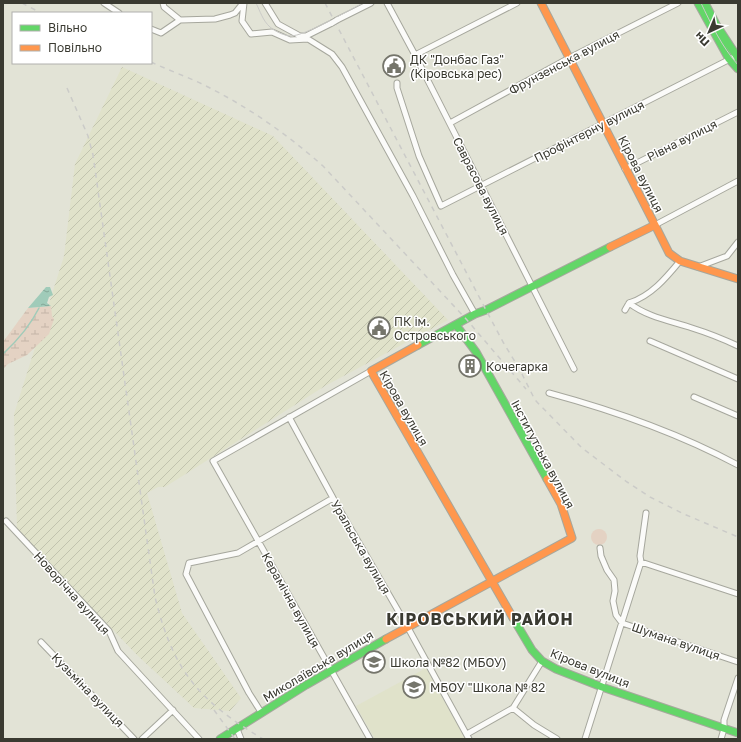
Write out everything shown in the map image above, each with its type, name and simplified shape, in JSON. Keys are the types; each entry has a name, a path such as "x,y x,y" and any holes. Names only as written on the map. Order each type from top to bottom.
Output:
{"main road":[{"name":"Кірова вулиця","path":"541,3 655,225 486,310 475,314 370,371 491,581 532,650 542,661 556,669 602,687 738,733"},
{"path":"698,3 712,29 735,58"},
{"path":"705,3 735,58 738,69"},
{"path":"655,225 669,253 680,261 738,279"},
{"name":"Інститутська вулиця","path":"456,324 476,352 561,504 572,538 491,581"},
{"name":"Миколаївська вулиця","path":"220,739 261,712 407,626 491,581"}],"street":[{"path":"104,3 118,12"},
{"path":"162,3 164,7 180,20"},
{"path":"152,30 161,34 180,20 215,19 236,13 244,3"},
{"path":"244,3 242,21 251,34 272,32 290,40 308,39 332,54 342,67 413,196 453,275 475,314"},
{"path":"265,3 278,24 300,36 306,36 371,3"},
{"name":"Саврасова вулиця","path":"387,3 416,55 574,369"},
{"path":"416,55 517,3"},
{"name":"Фрунзенська вулиця","path":"450,123 569,58 678,3"},
{"name":"Профінтерну вулиця","path":"397,83 397,88 419,156 441,206 735,58"},
{"name":"Рівна вулиця","path":"625,169 738,112"},
{"path":"655,225 738,181"},
{"path":"698,267 727,256 738,242"},
{"path":"626,310 629,303 638,300 661,284 680,261"},
{"path":"629,303 635,308 659,318 698,330 738,346"},
{"path":"650,341 738,379"},
{"path":"289,417 370,371"},
{"path":"549,392 588,403 662,431 724,457 738,465"},
{"path":"694,397 738,416"},
{"name":"Керамічна вулиця","path":"289,417 214,461 258,542 370,739"},
{"name":"Уральська вулиця","path":"289,417 333,498 407,626 468,736"},
{"path":"261,712 186,574 189,564 238,553 333,498"},
{"path":"585,739 641,562 640,556 646,513"},
{"name":"Новорічна вулиця","path":"6,521 109,631 118,651 199,739"},
{"name":"Шумана вулиця","path":"600,548 601,556 614,580 615,591 613,601 616,615 622,623 738,662"},
{"path":"641,562 738,594"},
{"name":"Кузьміна вулиця","path":"41,642 134,739"},
{"path":"468,736 513,708 542,661"},
{"path":"722,739 724,720 738,678"},
{"path":"513,708 534,725 557,739"},
{"path":"142,739 173,710"},
{"path":"237,729 241,739"}],"shaded area":[{"path":"122,67 273,136 448,320 325,386 165,487 158,487 147,493 182,613 241,698 230,711 194,708 137,655 17,529 14,414 64,256 75,164"},
{"name":"МБОУ \"Школа № 82","path":"426,668 465,739 375,739 356,706"}],"green space":[{"path":"51,306 52,316 54,319 49,334 27,355 8,364 3,369 3,342 28,308"},
{"path":"599,529 606,534 607,537 602,544 599,545 592,540 591,537 596,530"}],"water":[{"path":"46,287 50,287 53,295 49,297 47,303 51,306 28,308"}],"waterway":[{"path":"3,354 32,321 39,308"}],"tram line":[{"path":"256,3 270,27 280,33 290,36 315,28 363,3"},
{"path":"701,3 722,43 738,65"}],"railway":[{"path":"22,3 39,12"},
{"path":"325,3 486,310 535,400 582,448 627,482 650,497 684,514 738,537"},
{"path":"152,62 203,84 255,114 283,133 323,166 467,320 526,389"},
{"path":"67,88 88,136 93,155 155,597 162,623 170,645 180,664 192,682 205,697 241,725 263,739"},
{"path":"214,710 235,739"}],"traffic: fast":[{"path":"698,3 729,59 738,69"},
{"path":"705,3 717,26 738,58"},
{"path":"418,345 475,314 486,310 610,247"},
{"path":"456,325 476,352 547,479"},
{"path":"513,618 532,650 542,661 556,669 602,687 738,733"},
{"path":"220,739 306,685 386,639"}],"traffic: slow":[{"path":"541,3 655,225 610,247"},
{"path":"655,225 669,253 680,261 738,279"},
{"path":"418,345 371,371 513,618"},
{"path":"386,639 572,538 561,504 547,479"}],"place":[{"name":"ДК \"Донбас Газ\" (Кіровська рес)","path":"394,66"},
{"name":"ПК ім. Островського","path":"379,328"},
{"name":"Кочегарка","path":"470,366"},
{"name":"Школа №82 (МБОУ)","path":"374,662"},
{"name":"МБОУ \"Школа № 82","path":"414,687"}],"district":[{"name":"КІРОВСЬКИЙ РАЙОН","path":"480,619"}]}
